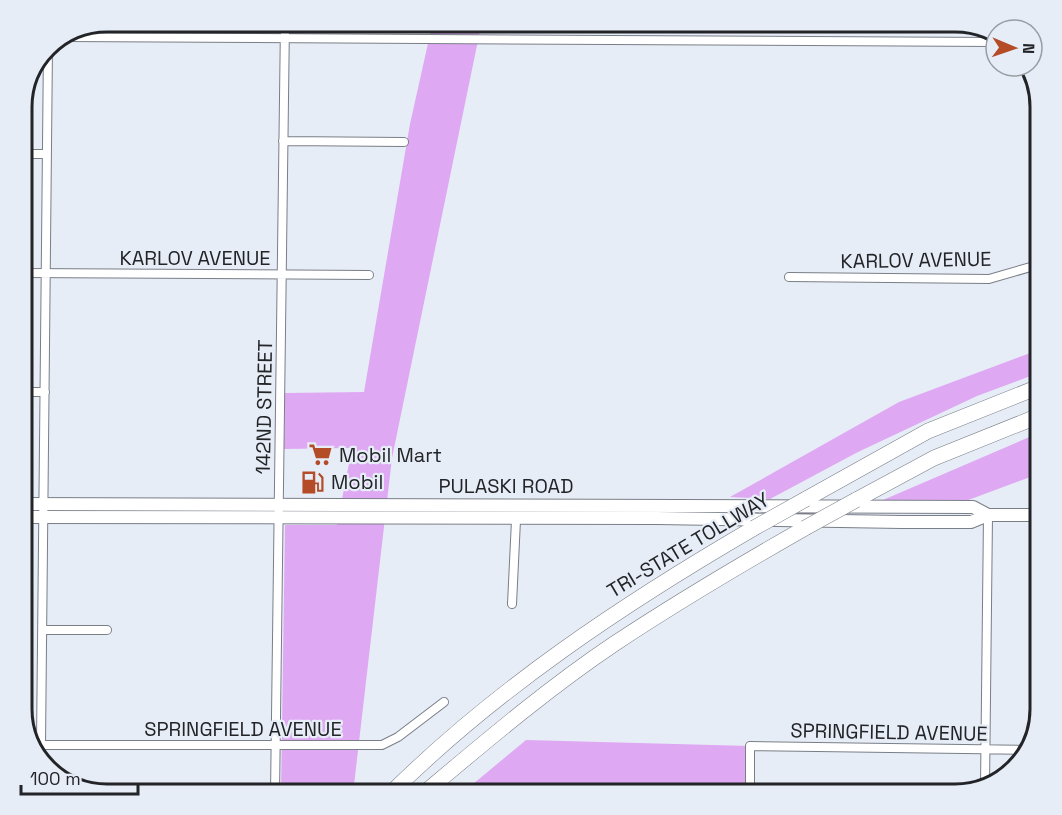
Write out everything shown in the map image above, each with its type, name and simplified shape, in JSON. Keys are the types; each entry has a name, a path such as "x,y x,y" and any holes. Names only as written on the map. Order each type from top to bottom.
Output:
{"highway":[{"name":"TRI-STATE TOLLWAY","path":"402,784 513,688 605,620 754,528 928,431 1030,390"},
{"path":"435,784 522,712 612,645 706,585 934,458 1030,419"}],"main road":[{"name":"PULASKI ROAD","path":"32,504 973,507 988,515"},
{"name":"PULASKI ROAD","path":"32,518 516,520 657,518 971,522 988,515 1030,515"}],"street":[{"name":"142ND STREET","path":"275,784 285,32"},
{"path":"78,37 984,42"},
{"path":"41,744 48,60"},
{"path":"283,141 404,142"},
{"path":"32,154 47,154"},
{"name":"KARLOV AVENUE","path":"789,277 989,279 1030,267"},
{"name":"KARLOV AVENUE","path":"32,273 369,275"},
{"path":"32,392 45,392"},
{"path":"985,777 988,515"},
{"path":"512,604 516,520"},
{"path":"43,630 107,630"},
{"name":"SPRINGFIELD AVENUE","path":"41,744 382,745 399,737 444,702"},
{"name":"SPRINGFIELD AVENUE","path":"750,784 750,746 1018,750"}],"shaded area":[{"path":"431,32 480,32 392,458 354,784 281,784 285,525 337,525 352,448 284,449 285,393 364,392 410,124"},
{"path":"1030,353 1030,376 977,396 858,452 770,499 730,497 899,402"},
{"path":"1030,437 1030,477 963,502 883,500"},
{"path":"526,740 750,746 750,784 473,784"}],"place":[{"name":"Mobil Mart","path":"321,455"},
{"name":"Mobil","path":"313,482"}]}
